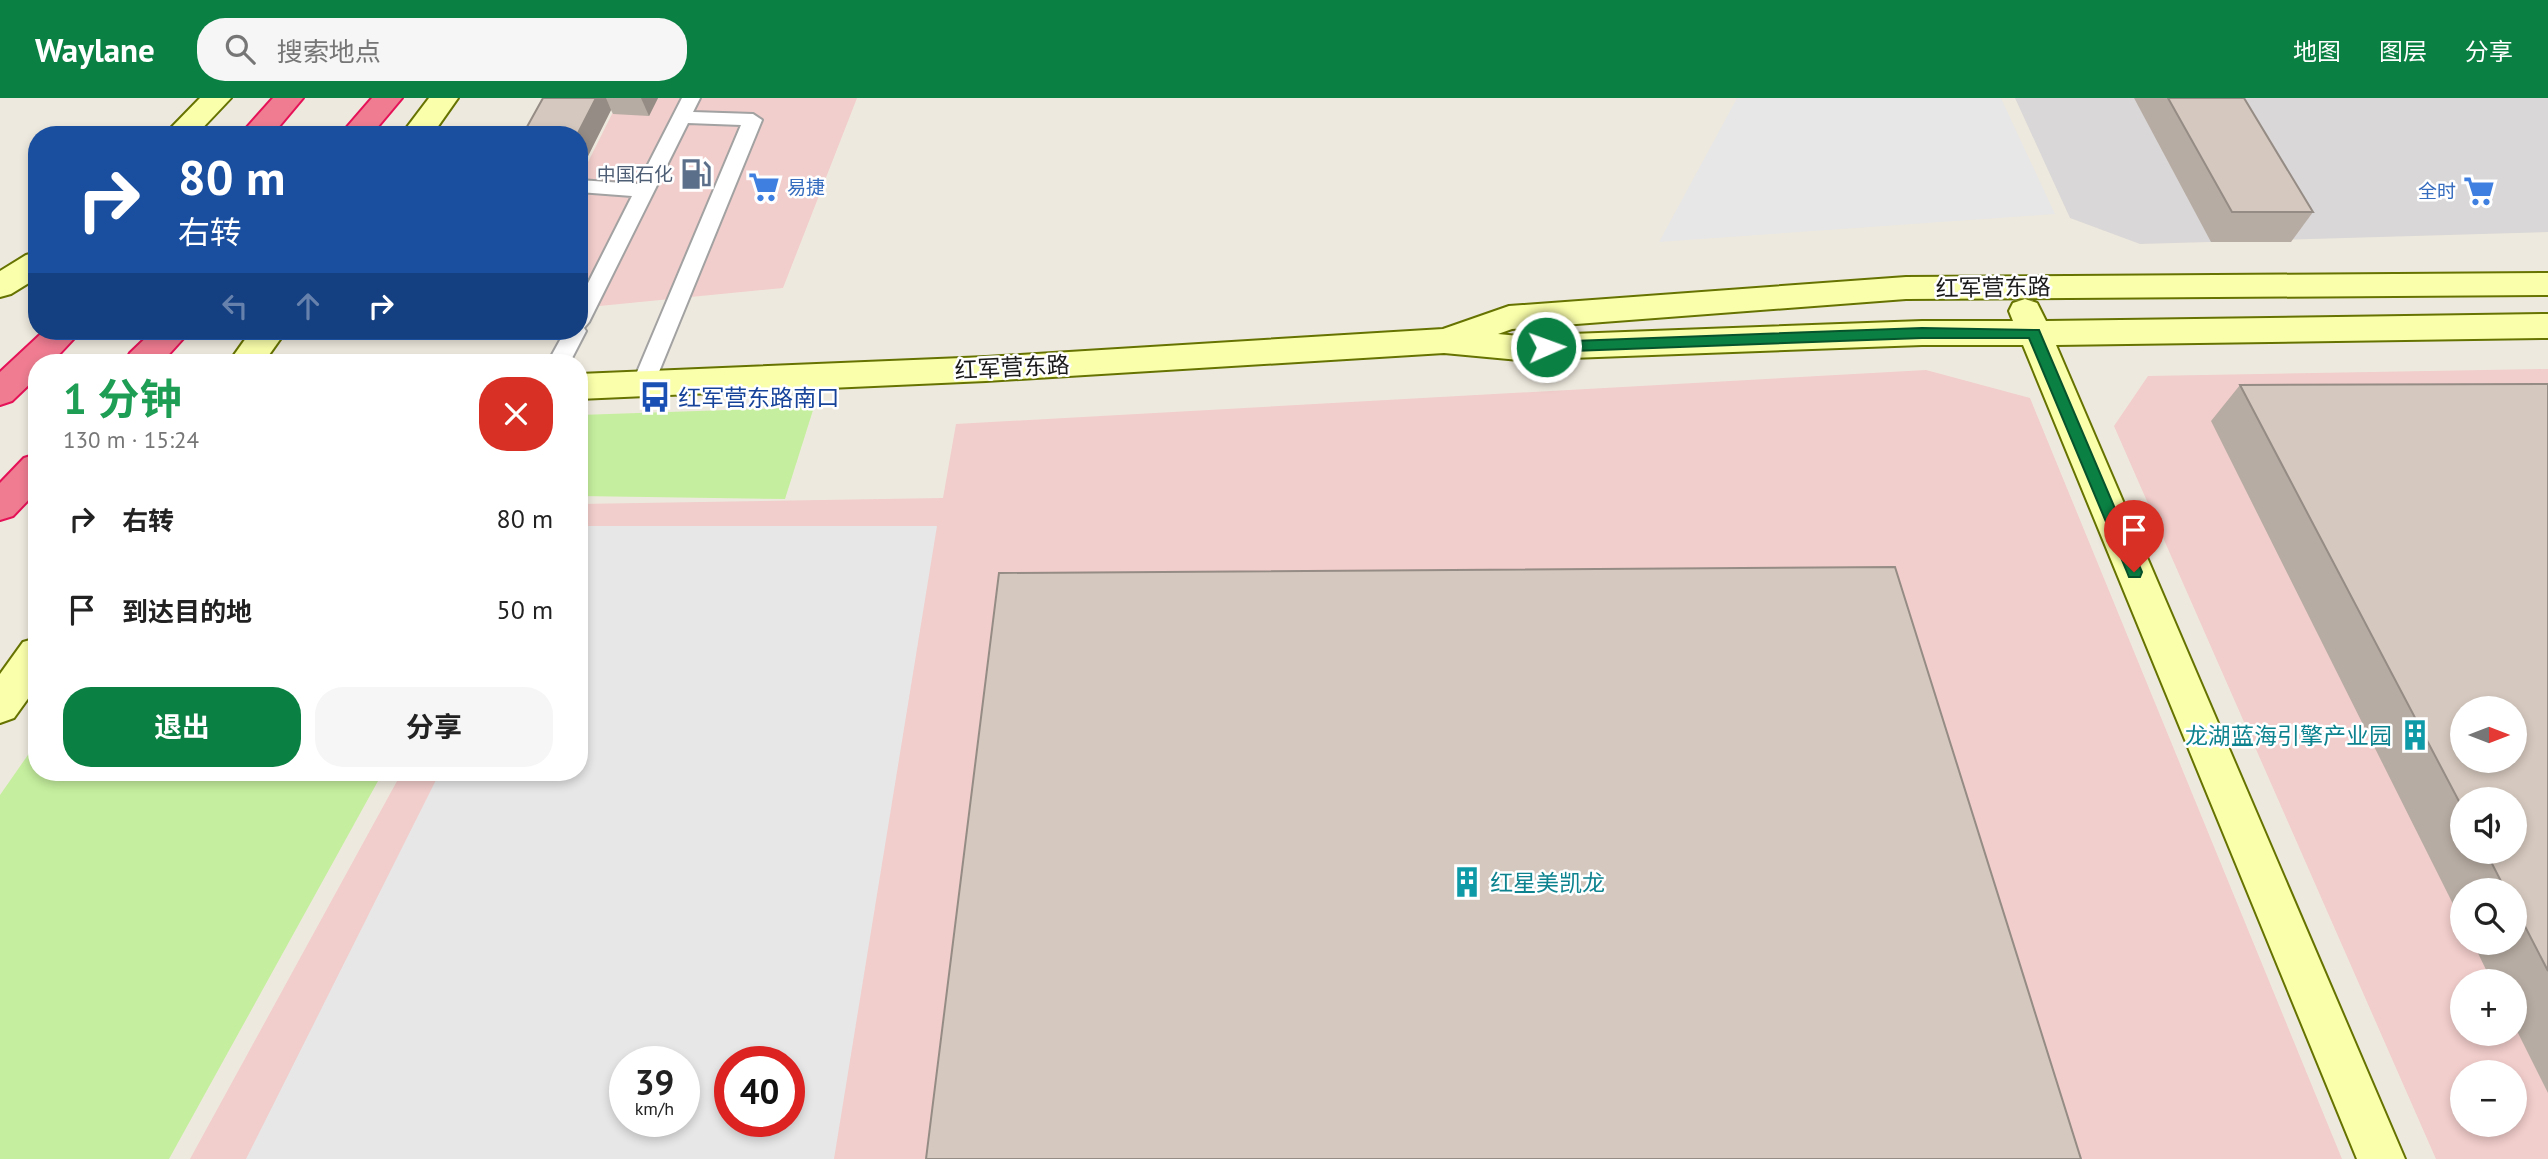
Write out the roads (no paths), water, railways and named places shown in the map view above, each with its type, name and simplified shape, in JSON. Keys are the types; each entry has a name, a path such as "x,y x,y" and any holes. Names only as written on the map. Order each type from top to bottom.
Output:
{"highway":[{"path":"263,126 289,98"},
{"path":"363,126 388,98"},
{"path":"40,354 55,340"},
{"path":"150,354 164,340"},
{"path":"0,392 28,365"},
{"path":"0,506 28,477"}],"street":[{"path":"188,126 217,98"},
{"path":"423,126 444,98"},
{"path":"0,286 28,269"},
{"name":"红军营东路","path":"1444,341 1509,318 1906,288 2548,284"},
{"path":"2014,287 2381,1159"},
{"name":"红军营东路","path":"588,387 1000,368 1444,341 1519,348 1922,333 2410,330 2548,326"},
{"path":"0,706 28,667"}],"lane":[{"path":"588,304 691,98"},
{"path":"643,384 753,120 681,117"},
{"path":"588,187 644,191"}],"place":[{"name":"中国石化","path":"696,174"},
{"name":"易捷","path":"764,187"},
{"name":"全时","path":"2479,191"},
{"name":"红军营东路南口","path":"655,397"},
{"name":"龙湖蓝海引擎产业园","path":"2415,735"},
{"name":"红星美凯龙","path":"1467,882"}]}
